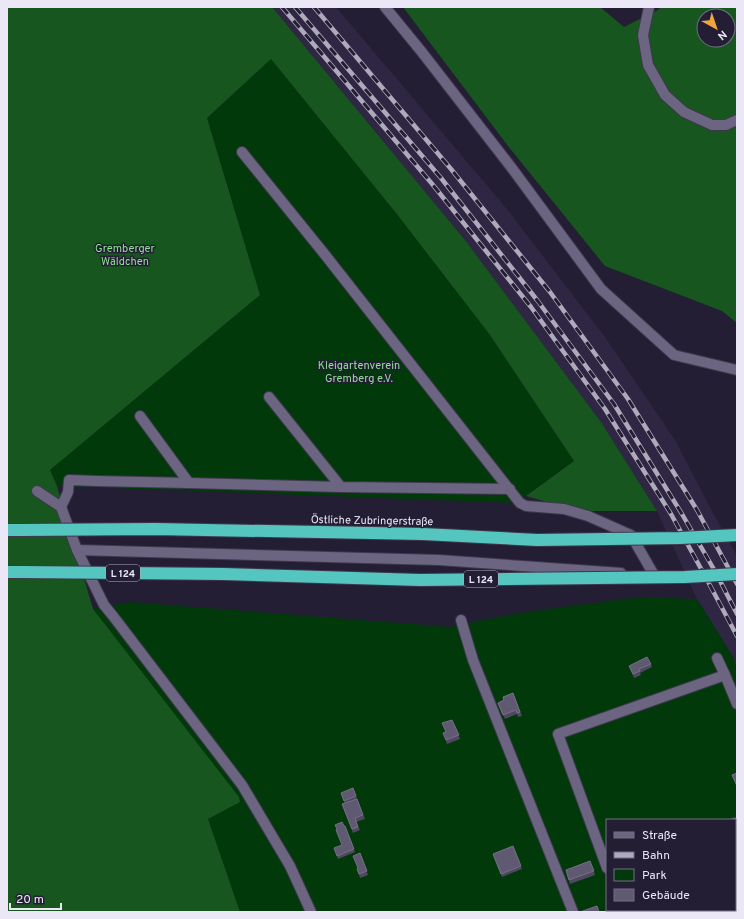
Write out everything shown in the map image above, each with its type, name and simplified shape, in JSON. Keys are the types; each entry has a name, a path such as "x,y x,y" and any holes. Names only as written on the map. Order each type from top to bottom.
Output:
{"highway":[{"name":"Östliche Zubringerstraße","path":"7,530 178,529 423,534 537,540 672,538 737,535"},
{"name":"L 124","path":"7,572 224,574 420,580 737,575"}],"lane":[{"path":"385,7 511,167 601,289 674,355 737,370"},
{"path":"649,7 643,35 648,65 665,95 684,112 712,125 726,125 737,120"},
{"path":"242,152 520,503 526,506 564,509 588,516 631,535 654,575"},
{"path":"269,397 342,487"},
{"path":"140,416 189,483"},
{"path":"61,507 68,492 69,480 96,482 510,489"},
{"path":"37,491 61,507 77,550 104,605 242,785 290,866 310,912"},
{"path":"77,550 439,560 654,575 737,575"},
{"path":"461,620 473,660 573,912"},
{"path":"717,658 726,675 737,704"},
{"path":"606,863 558,734 726,675"}],"shaded area":[{"path":"272,7 336,7 506,208 605,337 675,440 737,556 737,669 733,657 697,599 657,511 601,422 465,240"}],"green space":[{"name":"Gremberger Wäldchen","path":"7,7 272,7 465,240 601,422 657,511 578,511 526,496 574,461 490,335 396,213 271,59 207,118 260,295 50,470 57,486 93,609 239,797 240,802 208,819 240,912 7,912"},
{"path":"403,7 600,7 624,27 658,10 661,7 737,7 737,323 722,311 605,266 508,146"},
{"name":"Kleigartenverein Gremberg e.V.","path":"271,59 396,213 490,335 574,461 516,503 57,486 50,470 260,295 207,118"},
{"path":"641,597 697,599 733,657 737,669 737,912 240,912 208,819 240,802 93,609 129,602 451,627 522,613"}],"building":[{"path":"647,657 651,664 639,669 640,671 633,674 629,666"},
{"path":"513,693 520,712 517,713 516,710 503,715 498,703 504,700 503,697"},
{"path":"452,720 459,735 446,740 443,733 446,732 442,723"},
{"path":"737,773 737,786 732,775"},
{"path":"353,788 356,796 344,801 341,793"},
{"path":"357,799 363,815 355,818 358,827 352,829 342,804"},
{"path":"342,822 354,849 337,856 334,848 342,845 335,825"},
{"path":"513,846 521,866 501,874 493,854"},
{"path":"360,853 367,871 359,874 353,856"},
{"path":"590,861 594,871 569,880 566,870"},
{"path":"597,906 599,912 580,912"}],"railway":[{"path":"282,7 433,185 531,307 605,409 671,514 737,636"},
{"path":"295,7 441,178 537,300 614,404 682,514 716,573 737,614"},
{"path":"314,7 451,169 550,292 628,399 697,510 737,584"}]}
